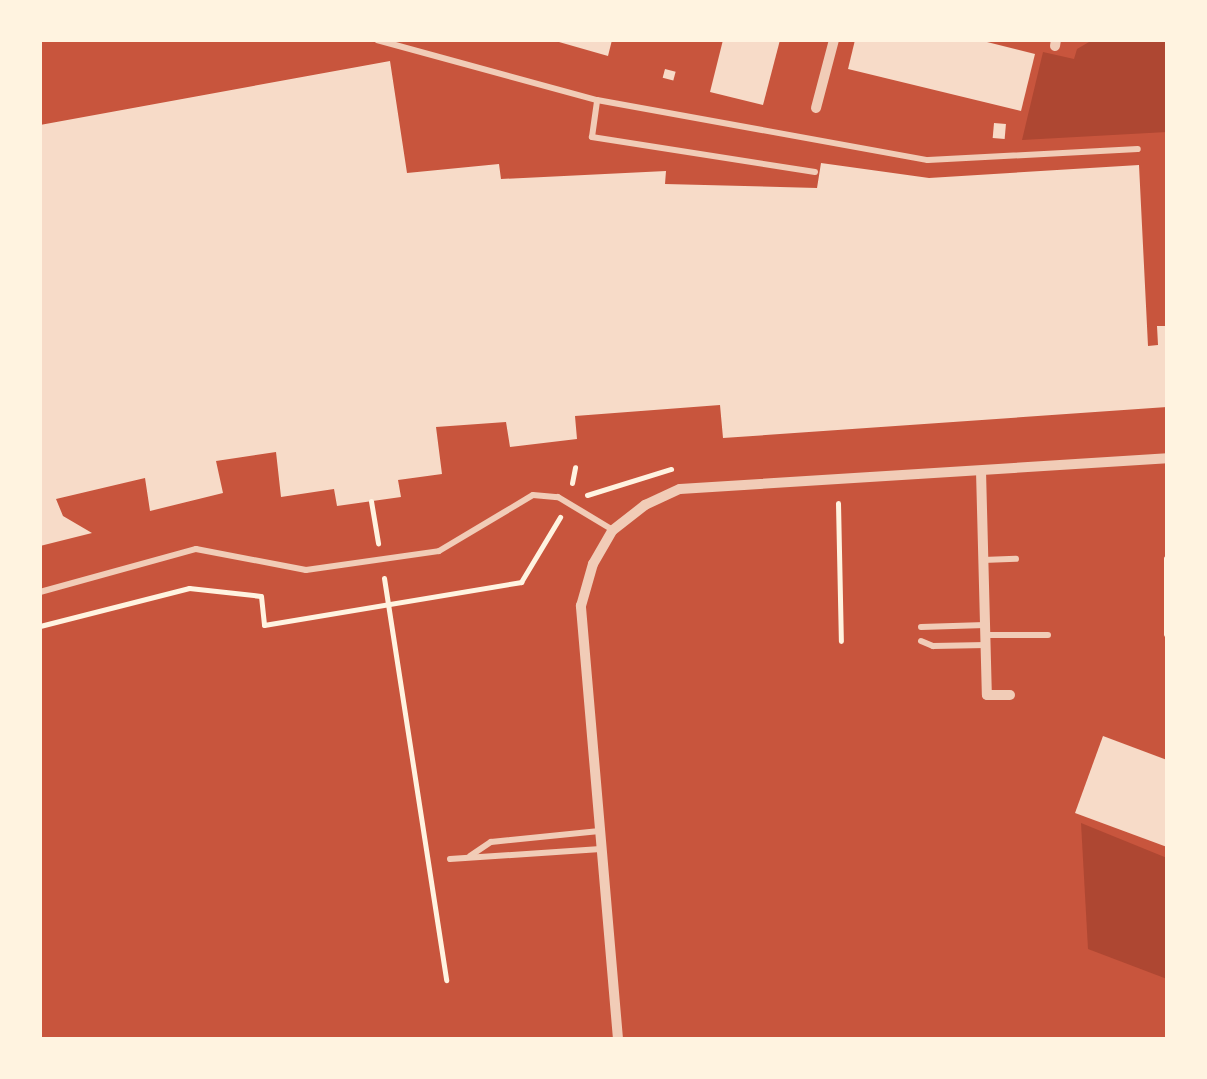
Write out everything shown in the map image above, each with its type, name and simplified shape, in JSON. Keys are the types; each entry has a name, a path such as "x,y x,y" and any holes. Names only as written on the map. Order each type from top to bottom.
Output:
{"street":[{"path":"816,108 834,40"},
{"path":"618,1039 581,606 592,564 613,530 645,505 680,489 1167,458"},
{"path":"980,471 987,696 1010,695"}],"lane":[{"path":"377,40 598,100 928,160 1138,149"},
{"path":"598,100 592,137 815,172"},
{"path":"40,592 196,548 306,570 439,552 533,496 558,497 613,530"},
{"path":"983,560 1016,559"},
{"path":"921,627 985,635 1048,634"},
{"path":"921,641 933,646 985,635"},
{"path":"469,856 490,842 599,831"},
{"path":"450,859 469,856 494,860 601,849"}],"path":[{"path":"1167,166 1167,210"},
{"path":"371,500 446,980"},
{"path":"838,503 840,641"},
{"path":"1166,558 1166,634"}],"shaded area":[{"path":"1167,40 1167,132 1022,140 1043,52 1074,59 1077,49 1089,42"},
{"path":"1081,823 1167,858 1167,979 1088,949"}],"building":[{"path":"552,40 612,40 608,56"},
{"path":"723,40 780,40 763,105 710,92"},
{"path":"855,40 979,40 1035,54 1021,111 848,69"},
{"path":"390,61 407,173 499,164 501,179 666,171 665,184 817,188 821,163 929,178 1139,165 1148,346 1158,345 1157,326 1167,326 1167,407 723,438 720,405 575,416 577,439 510,447 506,422 436,427 442,474 398,480 401,497 337,506 334,489 281,497 276,452 216,461 223,493 150,511 145,478 56,499 63,516 92,533 40,546 40,125"},
{"path":"665,69 676,72 673,81 663,78"},
{"path":"994,123 1006,124 1005,139 993,138"},
{"path":"1103,736 1167,760 1167,847 1075,813"}]}
